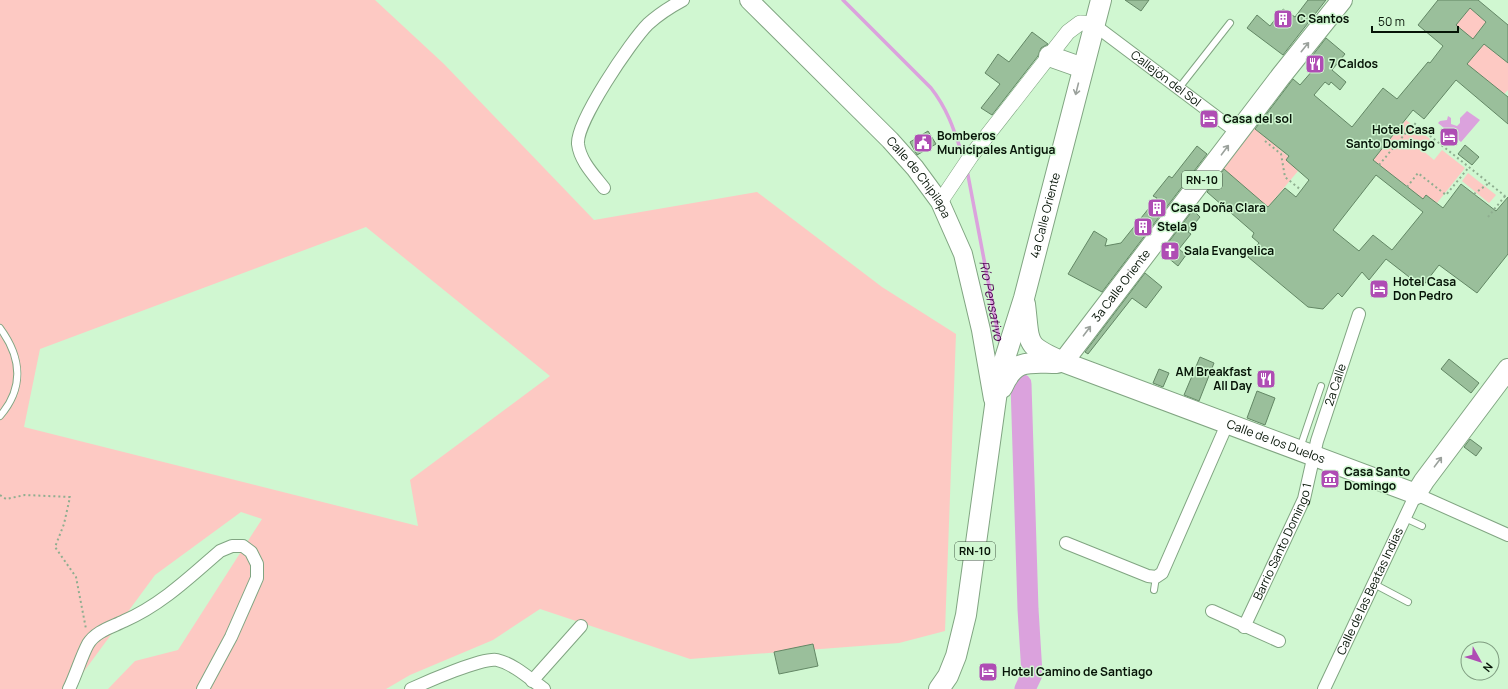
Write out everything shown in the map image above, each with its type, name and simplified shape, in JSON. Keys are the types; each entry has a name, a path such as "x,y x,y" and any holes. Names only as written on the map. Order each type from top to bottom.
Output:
{"main road":[{"name":"Calle de Chipilapa","path":"749,0 890,140 915,168 940,202 954,231 965,261 981,330 994,408"},
{"name":"4a Calle Oriente","path":"1010,362 1024,298 1093,24 1101,0"},
{"name":"3a Calle Oriente","path":"1063,362 1342,0"},
{"path":"1049,56 1083,68"},
{"name":"Calle de los Duelos","path":"1024,298 1029,340 1040,352 1063,362 1228,422 1416,494"},
{"name":"Calle de los Duelos","path":"1010,362 1063,362"},
{"name":"RN-10","path":"939,689 948,676 956,656 966,616 994,408 1010,362"},
{"path":"1416,494 1424,480 1508,369"}],"street":[{"path":"604,188 587,166 578,142 579,134 596,98 627,51 647,25 668,8 683,0"},
{"path":"940,202 971,156 1049,56 1074,27 1086,22 1093,24"},
{"name":"Callejón del Sol","path":"1093,24 1238,133"},
{"name":"2a Calle","path":"1306,452 1359,314"},
{"path":"1066,543 1148,576 1156,577 1162,573 1228,422"},
{"name":"Barrio Santo Domingo 1","path":"1244,627 1304,499 1312,469 1306,452"},
{"name":"Calle de las Beatas Indias","path":"1324,689 1416,494"},
{"name":"Calle de los Duelos","path":"1416,494 1508,535"},
{"path":"69,689 88,643 108,627 124,621 157,604 220,551 232,546 243,546 251,552 257,564 257,578 253,591 231,637 203,689"},
{"path":"1212,611 1279,642"},
{"path":"532,681 581,626"},
{"path":"411,689 439,677 496,660 506,663 544,689"}],"lane":[{"path":"1179,88 1230,23"},
{"path":"0,328 7,338 15,357 18,372 10,404 0,416"},
{"path":"1306,452 1321,386"},
{"path":"1405,518 1422,526"},
{"path":"1154,590 1156,577"},
{"path":"1374,584 1408,602"}],"path":[{"path":"1379,165 1414,122 1505,196"},
{"path":"1428,134 1432,128"},
{"path":"1265,141 1281,154 1285,177 1301,190"},
{"path":"1407,187 1418,173 1446,195 1469,167"},
{"path":"1474,194 1488,183"},
{"path":"1488,217 1505,196 1508,195"},
{"path":"0,495 6,499 25,495 70,498 64,524 56,546 76,577 88,643"}],"shaded area":[{"path":"0,0 375,0 444,64 594,220 757,192 882,287 956,334 945,631 899,643 690,659 540,609 493,640 410,675 386,689 108,689 135,661 178,650 262,519 241,512 155,575 71,689 0,689","holes":["366,227 550,376 410,480 418,526 24,427 40,349"]},
{"path":"1470,8 1486,22 1473,39 1456,25"},
{"path":"1484,44 1508,63 1508,90 1504,94 1467,64"},
{"path":"1467,111 1480,120 1461,142 1438,123 1440,121 1447,120 1448,116 1451,118 1451,124 1457,126 1460,123 1460,118"},
{"path":"1406,120 1430,139 1421,149 1434,160 1442,150 1465,168 1437,203 1426,195 1423,199 1373,160"},
{"path":"1250,124 1289,157 1286,160 1298,171 1268,207 1219,165"},
{"path":"1468,173 1496,195 1489,203 1462,181"}],"building":[{"path":"1125,0 1149,0 1141,11"},
{"path":"1308,0 1326,0 1283,55 1247,28 1257,15 1270,26 1283,9 1295,17"},
{"path":"1438,0 1478,0 1508,25 1508,63 1484,44 1467,64 1508,97 1508,124 1456,80 1424,119 1413,110 1373,160 1423,199 1426,195 1443,208 1461,184 1496,211 1508,197 1508,254 1477,293 1439,265 1422,287 1386,259 1369,280 1362,272 1342,297 1338,293 1323,309 1308,307 1248,257 1259,243 1252,237 1254,233 1207,192 1224,169 1268,207 1285,188 1296,197 1309,180 1286,160 1289,156 1255,129 1293,79 1300,85 1313,70 1306,64 1326,38 1345,54 1332,70 1346,82 1340,90 1331,82 1329,85 1325,82 1314,95 1352,127 1383,88 1397,99 1428,62 1430,63 1443,46 1418,25","holes":["1470,8 1486,22 1473,39 1456,25","1376,175 1423,212 1392,250 1373,235 1359,251 1333,230"]},
{"path":"1032,32 1048,44 1041,48 1038,56 992,115 981,108 1000,84 985,73 998,54 1009,62"},
{"name":"Bomberos Municipales Antigua","path":"928,131 936,144 917,155 910,142"},
{"path":"1465,145 1479,157 1472,165 1458,154"},
{"path":"1197,146 1207,154 1102,292 1068,274 1094,231 1107,239 1105,246 1121,243 1157,198 1153,196 1169,176 1172,178"},
{"path":"1193,210 1200,217 1188,232 1191,234 1179,249 1186,255 1178,266 1161,252"},
{"path":"1145,273 1162,287 1146,308 1132,298 1088,354 1085,352"},
{"path":"1200,357 1214,363 1199,401 1184,395"},
{"path":"1449,359 1479,383 1471,393 1441,369"},
{"path":"1159,369 1169,373 1163,387 1153,383"},
{"path":"1257,391 1275,398 1265,425 1247,418"},
{"path":"1470,439 1482,448 1476,456 1464,447"},
{"path":"813,644 818,666 779,674 774,652"}],"waterway":[{"name":"Río Pensativo","path":"843,0 931,88 947,114 964,160"},
{"name":"Río Pensativo","path":"967,170 1001,349"},
{"name":"Río Pensativo","path":"1017,376 1021,384"},
{"name":"Río Pensativo","path":"1021,384 1028,609 1032,674 1025,689"}],"place":[{"name":"C Santos","path":"1283,19"},
{"name":"7 Caldos","path":"1315,64"},
{"name":"Casa del sol","path":"1209,119"},
{"name":"Hotel Casa Santo Domingo","path":"1449,137"},
{"name":"Bomberos Municipales Antigua","path":"923,143"},
{"name":"Casa Doña Clara","path":"1157,208"},
{"name":"Stela 9","path":"1143,227"},
{"name":"Sala Evangelica","path":"1170,251"},
{"name":"Hotel Casa Don Pedro","path":"1379,289"},
{"name":"AM Breakfast All Day","path":"1266,379"},
{"name":"Casa Santo Domingo","path":"1330,479"},
{"name":"Hotel Camino de Santiago","path":"988,672"}]}
